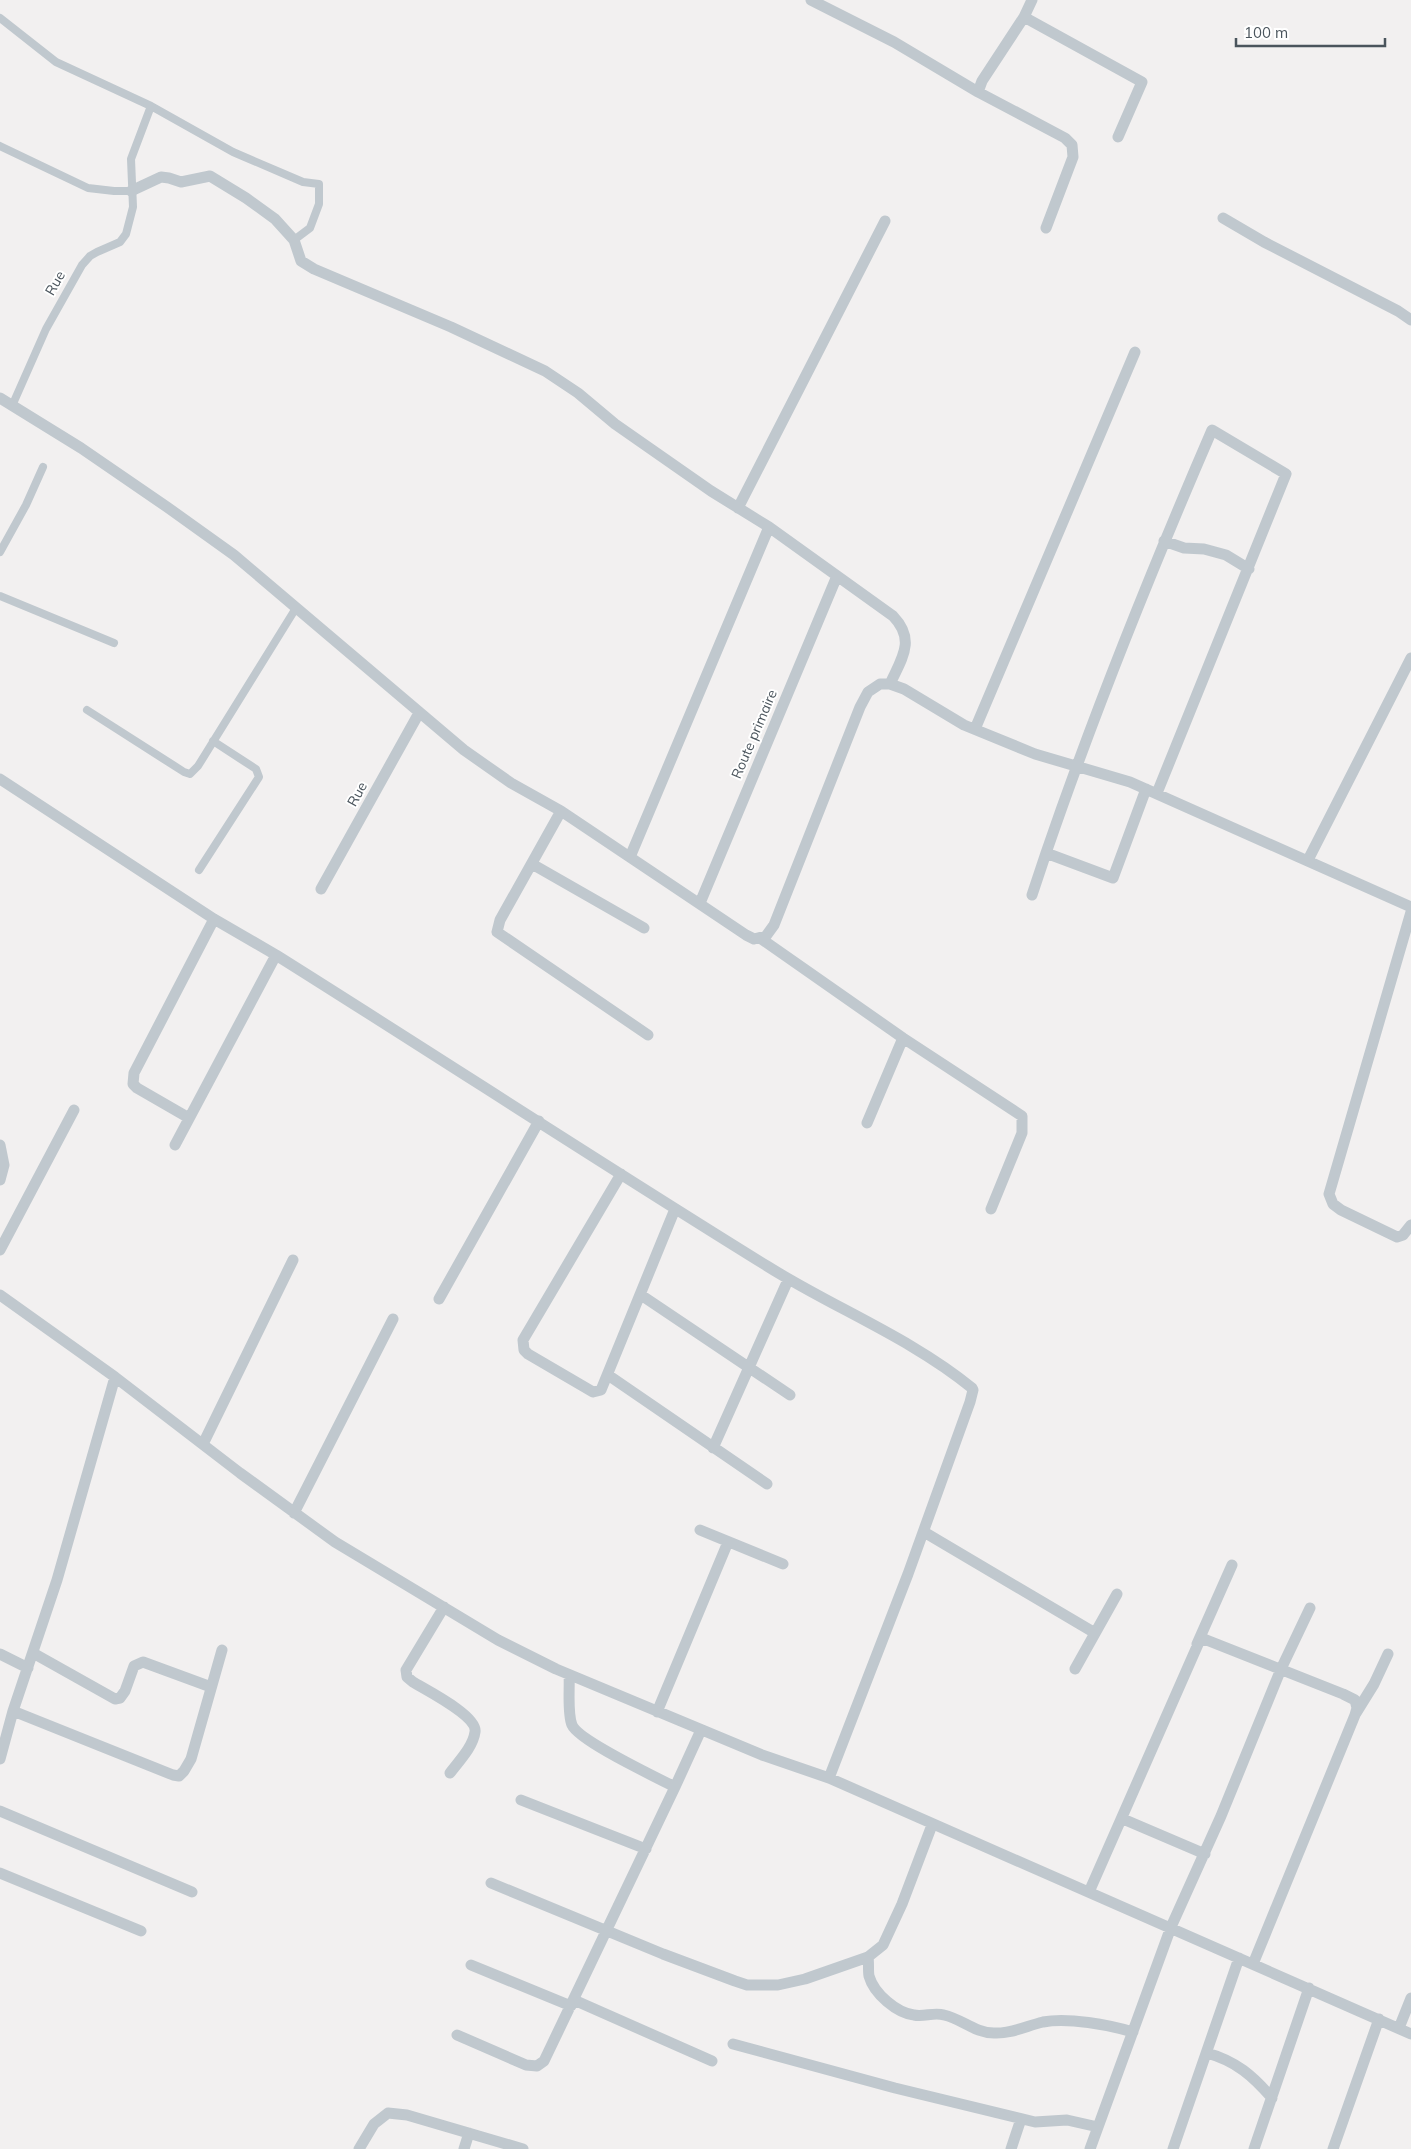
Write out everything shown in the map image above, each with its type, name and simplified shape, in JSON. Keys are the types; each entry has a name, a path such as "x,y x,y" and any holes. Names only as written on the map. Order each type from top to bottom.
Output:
{"street":[{"path":"811,0 894,42 978,92 1065,138 1072,145 1072,157 1046,228"},
{"path":"978,92 998,54 1024,17 1032,0"},
{"path":"1024,17 1142,82 1118,137"},
{"path":"0,18 56,62 151,106 233,152 303,182 319,184 319,204 310,228 294,240"},
{"name":"Rue","path":"12,406 46,329 82,265 90,256 120,242 126,234 132,207 130,159 151,106"},
{"path":"0,146 88,188 114,192 131,191 161,177 181,182 210,176 246,198 275,219 294,240 301,260 314,269 451,327 545,371 578,393 615,424 769,527 893,616 904,628 907,640 901,660 890,684"},
{"path":"1223,218 1264,242 1398,311 1411,320"},
{"path":"738,508 885,221"},
{"path":"975,730 1135,352"},
{"path":"0,398 81,448 234,555 419,714 487,767 561,811 746,935 760,938 903,1038 1022,1116 1022,1133 991,1209"},
{"path":"1032,895 1046,853 1076,766 1164,541 1212,430 1286,474 1249,569 1114,878 1046,853"},
{"path":"0,552 44,467"},
{"path":"630,857 769,527"},
{"path":"1164,541 1184,548 1204,549 1226,555 1249,569"},
{"name":"Route primaire","path":"700,903 836,576"},
{"path":"0,596 114,642"},
{"path":"87,710 190,774 213,742 296,608"},
{"path":"1308,860 1411,658"},
{"path":"760,938 766,936 774,925 860,707 868,692 880,684 890,684 904,689 964,725 1035,754 1130,782 1152,791 1411,907"},
{"name":"Rue","path":"321,889 419,714"},
{"path":"199,870 259,777 256,769 213,742"},
{"path":"0,779 214,919 276,955 539,1120 788,1280 932,1360 973,1390 924,1532 829,1778"},
{"path":"561,811 500,920 497,932 648,1035"},
{"path":"532,864 644,928"},
{"path":"1411,912 1329,1194 1333,1204 1341,1210 1397,1237 1403,1235 1411,1225"},
{"path":"189,1118 137,1088 133,1084 133,1079 134,1073 214,919"},
{"path":"175,1145 276,955"},
{"path":"867,1124 903,1038"},
{"path":"0,1250 74,1110"},
{"path":"439,1299 539,1120"},
{"path":"0,1145 4,1166 0,1180"},
{"path":"622,1174 523,1340 522,1345 528,1354 593,1392 601,1390 676,1209"},
{"path":"203,1444 293,1260"},
{"path":"713,1448 788,1280"},
{"path":"0,1295 115,1377 335,1542 498,1640 569,1675 700,1730 762,1755 829,1778 932,1825 1171,1927 1411,2034"},
{"path":"641,1295 790,1395"},
{"path":"294,1513 393,1319"},
{"path":"608,1375 767,1484"},
{"path":"0,1759 13,1711 57,1580 115,1377"},
{"path":"700,1530 783,1564"},
{"path":"924,1532 1094,1633"},
{"path":"658,1712 728,1542"},
{"path":"1089,1892 1232,1565"},
{"path":"1075,1669 1117,1594"},
{"path":"444,1607 406,1670 407,1677 413,1682 462,1712 474,1725 476,1730 472,1742 450,1773"},
{"path":"1090,2149 1171,1927 1205,1854 1280,1669 1310,1608"},
{"path":"1194,1651 1199,1642 1204,1639 1348,1696 1356,1704 1355,1715"},
{"path":"13,1711 179,1776 191,1759 222,1650"},
{"path":"0,1654 28,1668"},
{"path":"33,1654 116,1699 120,1698 125,1691 134,1666 143,1662 211,1687"},
{"path":"1253,1964 1355,1715 1374,1684 1388,1654"},
{"path":"569,1675 572,1724 576,1730 594,1743 676,1787"},
{"path":"457,2035 526,2065 537,2066 544,2061 676,1787 700,1730"},
{"path":"522,1800 646,1849"},
{"path":"0,1811 192,1892"},
{"path":"1122,1819 1205,1854"},
{"path":"491,1883 663,1954 747,1985 778,1985 805,1979 868,1957 883,1945 892,1930 932,1825"},
{"path":"0,1873 141,1931"},
{"path":"868,1957 869,1977 879,1993 896,2009 914,2015 930,2013 946,2015 982,2032 994,2034 1010,2032 1044,2022 1110,2025 1133,2032"},
{"path":"1173,2149 1239,1958"},
{"path":"471,1965 572,2003 712,2061"},
{"path":"1254,2149 1309,1988"},
{"path":"1399,2028 1411,1998"},
{"path":"1333,2149 1379,2019"},
{"path":"733,2044 895,2088 1021,2119 1035,2122 1068,2120 1098,2127"},
{"path":"1207,2053 1233,2062 1247,2071 1272,2098"},
{"path":"359,2149 374,2124 388,2113 407,2115 523,2149"},
{"path":"1011,2149 1021,2119"},
{"path":"464,2149 468,2133"}]}
